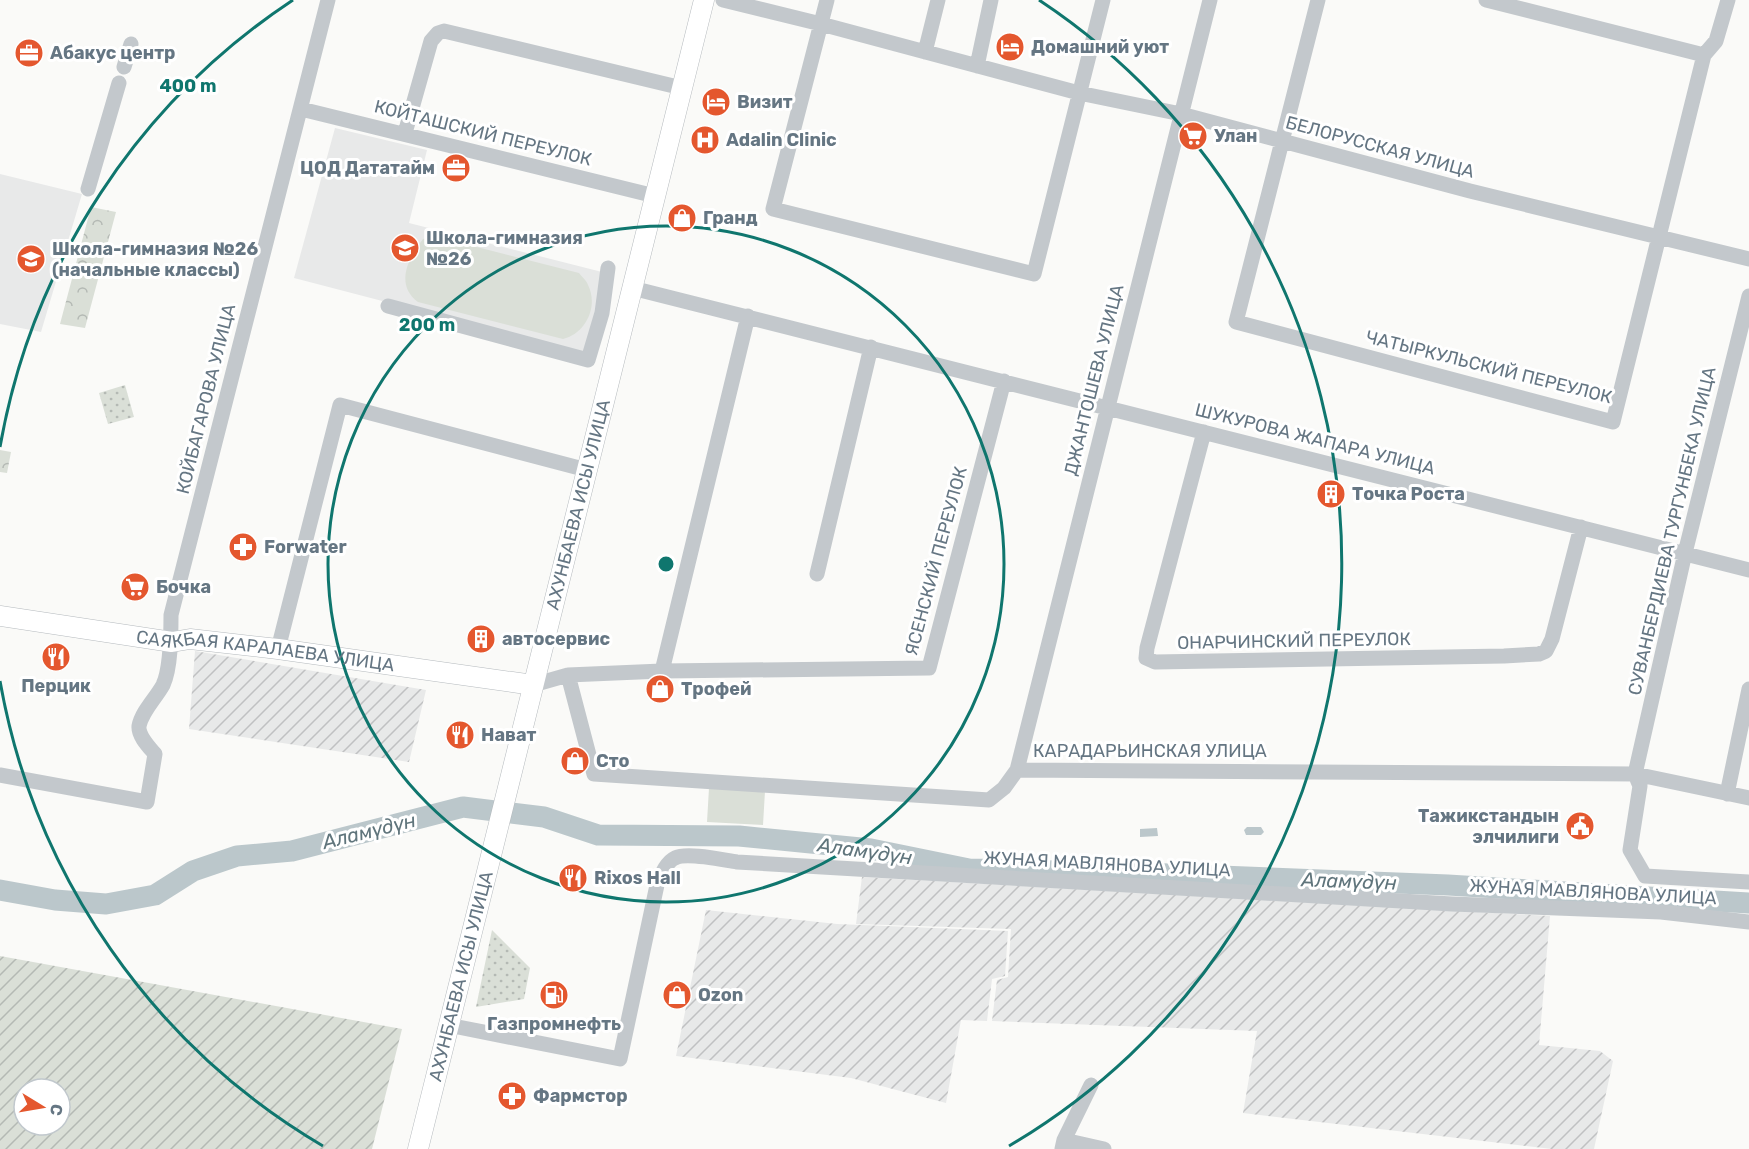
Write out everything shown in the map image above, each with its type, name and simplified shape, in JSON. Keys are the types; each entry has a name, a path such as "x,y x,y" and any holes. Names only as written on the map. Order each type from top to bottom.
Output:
{"main road":[{"name":"АХУНБАЕВА ИСЫ УЛИЦА","path":"417,1149 704,0"},
{"name":"САЯКБАЯ КАРАЛАЕВА УЛИЦА","path":"0,616 172,642 189,639 278,649 533,685"}],"street":[{"name":"КОЙБАГАРОВА УЛИЦА","path":"0,775 147,802 155,754 140,734 139,726 163,684 172,642 171,615 328,0"},
{"name":"БЕЛОРУССКАЯ УЛИЦА","path":"723,0 1079,93 1181,114 1387,170 1749,259"},
{"path":"827,0 773,209 1034,274 1103,0"},
{"path":"925,52 938,0"},
{"path":"977,66 992,0"},
{"name":"ДЖАНТОШЕВА УЛИЦА","path":"1017,770 1210,0"},
{"name":"ЧАТЫРКУЛЬСКИЙ ПЕРЕУЛОК","path":"1318,0 1236,322 1613,422 1704,55 1716,41 1728,0"},
{"path":"1486,0 1704,55"},
{"path":"405,133 431,41 438,33 444,31 682,88"},
{"path":"124,67 130,44"},
{"path":"88,189 119,83"},
{"name":"КОЙТАШСКИЙ ПЕРЕУЛОК","path":"301,109 655,196"},
{"path":"388,306 588,360 602,313 608,268"},
{"name":"ШУКУРОВА ЖАПАРА УЛИЦА","path":"632,288 1749,570"},
{"name":"СУВАНБЕРДИЕВА ТУРГУНБЕКА УЛИЦА","path":"1749,296 1685,554 1635,774 1640,786 1630,850 1645,876 1749,882"},
{"path":"662,671 748,316"},
{"path":"817,574 871,348"},
{"name":"ЯСЕНСКИЙ ПЕРЕУЛОК","path":"568,675 662,671 929,668 1004,381"},
{"path":"278,649 340,405 587,470"},
{"name":"ОНАРЧИНСКИЙ ПЕРЕУЛОК","path":"1204,432 1147,648 1146,657 1155,662 1539,654 1546,651 1552,639 1581,527"},
{"path":"533,685 568,675"},
{"name":"КАРАДАРЬИНСКАЯ УЛИЦА","path":"568,675 594,774 989,800 1004,788 1017,770 1635,774 1749,798"},
{"path":"1727,794 1749,689"},
{"name":"ЖУНАЯ МАВЛЯНОВА УЛИЦА","path":"448,1025 620,1059 657,885 674,858 682,856 761,863 1452,904 1660,912 1749,922"},
{"path":"1092,1085 1063,1144 1104,1149"}],"shaded area":[{"name":"Школа-гимназия №26","path":"335,128 427,150 409,223 606,273 586,354 294,278"},
{"name":"Школа-гимназия №26 (начальные классы)","path":"0,174 82,194 41,332 0,324"},
{"path":"195,651 426,690 409,762 189,729"},
{"path":"1247,827 1261,827 1264,832 1261,835 1246,835 1244,830"},
{"path":"1157,828 1158,836 1140,837 1140,829"},
{"path":"862,877 1550,916 1539,1045 1600,1051 1613,1061 1594,1149 1552,1149 1243,1113 1257,1031 992,1021 997,980 1008,977 1011,929 856,924"},
{"path":"706,910 837,924 1008,931 1005,976 992,979 987,1021 961,1020 946,1103 851,1078 676,1056"}],"green space":[{"path":"91,207 116,212 85,328 60,324"},
{"path":"434,236 579,273 587,282 591,293 592,302 588,318 578,332 563,339 418,302 407,287 406,270 423,239"},
{"path":"125,385 134,417 108,424 99,393"},
{"path":"0,450 11,452 7,473 0,472"},
{"path":"709,788 765,791 763,825 707,822"},
{"path":"492,930 530,968 524,999 476,1007"},
{"path":"0,956 402,1029 372,1149 0,1149"}],"waterway":[{"name":"Аламүдүн","path":"0,890 55,900 106,904 155,895 193,871 237,856 292,851 463,807 544,817 598,835 739,836 871,849 969,869 1144,873 1448,885 1749,903"}],"place":[{"name":"Домашний уют","path":"1010,47"},
{"name":"Абакус центр","path":"29,53"},
{"name":"Визит","path":"716,102"},
{"name":"Улан","path":"1193,136"},
{"name":"Adalin Clinic","path":"705,140"},
{"name":"ЦОД Дататайм","path":"456,168"},
{"name":"Гранд","path":"682,218"},
{"name":"Школа-гимназия №26","path":"405,248"},
{"name":"Школа-гимназия №26 (начальные классы)","path":"31,259"},
{"name":"Точка Роста","path":"1331,494"},
{"name":"Forwater","path":"243,547"},
{"name":"Бочка","path":"135,587"},
{"name":"автосервис","path":"481,639"},
{"name":"Перцик","path":"56,657"},
{"name":"Трофей","path":"660,689"},
{"name":"Нават","path":"460,735"},
{"name":"Сто","path":"575,761"},
{"name":"Тажикстандын элчилиги","path":"1580,826"},
{"name":"Rixos Hall","path":"573,878"},
{"name":"Газпромнефть","path":"554,995"},
{"name":"Ozon","path":"677,995"},
{"name":"Фармстор","path":"512,1096"}]}
